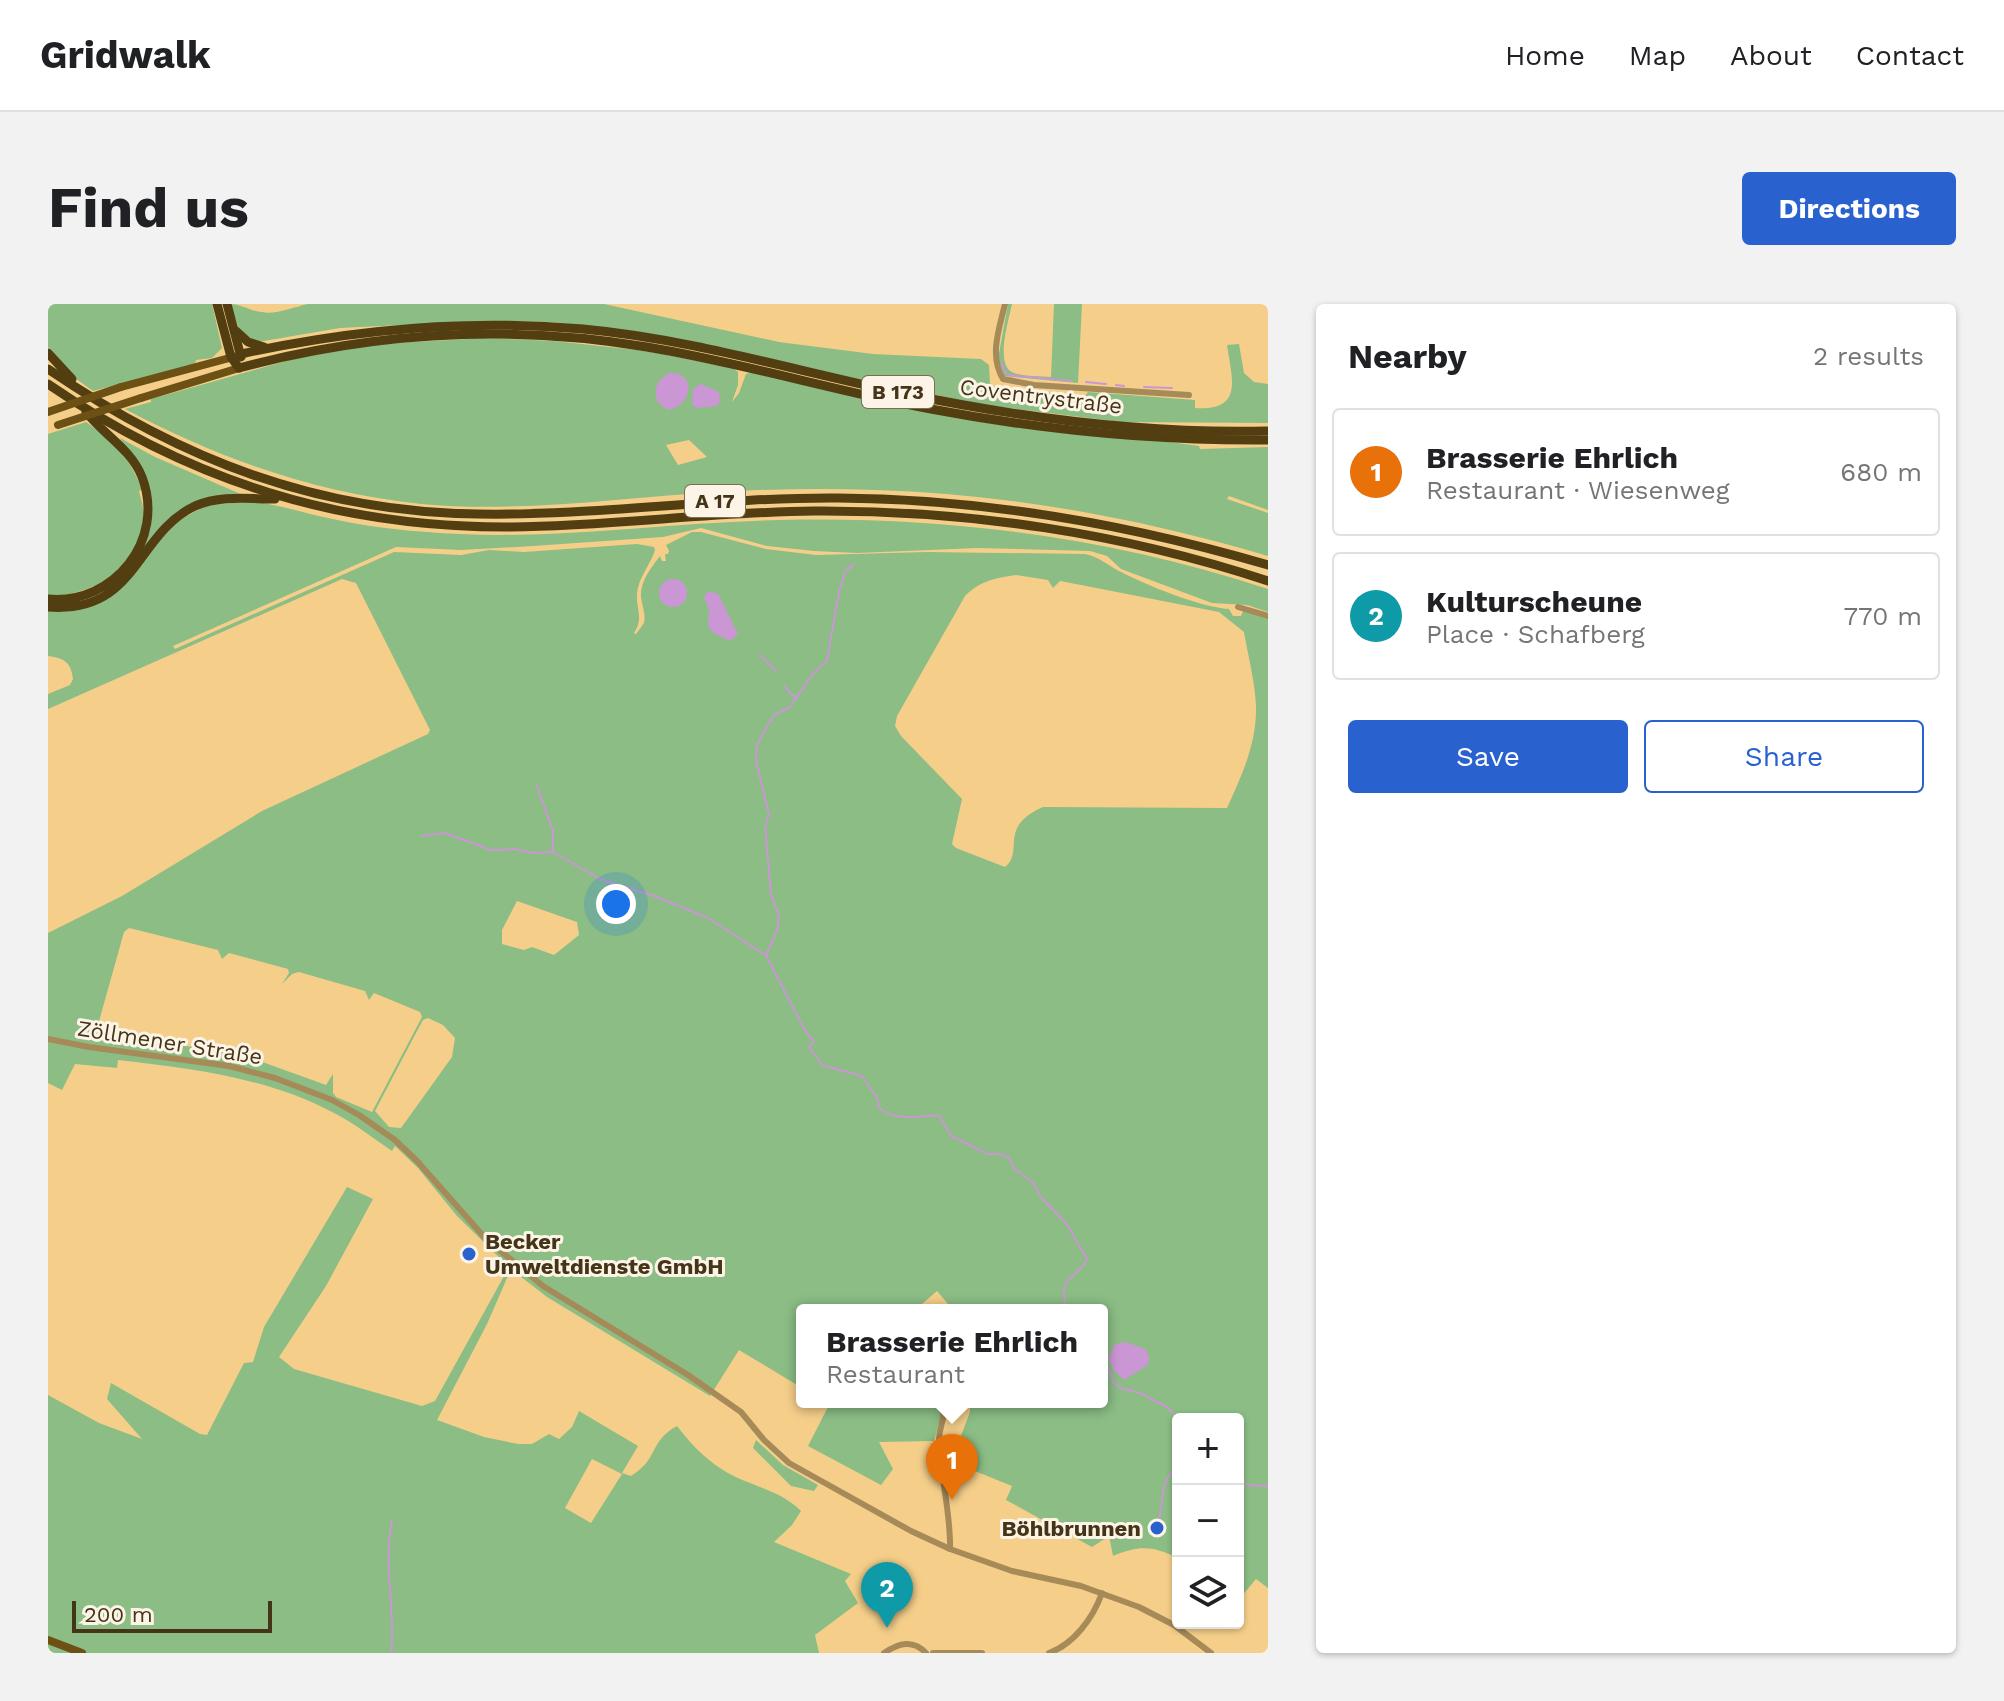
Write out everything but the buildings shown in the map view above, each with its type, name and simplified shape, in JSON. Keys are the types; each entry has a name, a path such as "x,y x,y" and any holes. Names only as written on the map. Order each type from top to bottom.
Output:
{"highway":[{"path":"217,304 239,368"},
{"path":"227,304 234,328 236,356"},
{"name":"Coventrystraße","path":"269,348 353,334 447,325 561,328 672,342 989,410 1126,426 1268,431"},
{"path":"234,328 248,342 269,348"},
{"name":"B 173","path":"239,368 315,349 389,339 488,334 561,337 647,347 885,400 988,419 1126,435 1268,440"},
{"name":"B 173","path":"236,356 269,348"},
{"path":"48,353 78,389"},
{"name":"A 17","path":"48,369 132,422 204,458 294,488 376,505 439,513 490,514 767,499 924,501 1001,508 1111,525 1268,565"},
{"name":"A 17","path":"48,384 82,407 169,455 228,480 287,499 364,516 463,526 536,526 780,511 946,516 1122,542 1268,581"},
{"path":"48,599 85,596 114,581 137,552 147,521 146,494 135,464 82,407"},
{"path":"48,607 78,606 113,591 131,575 167,527 193,507 230,498 287,499"}],"main road":[{"name":"B 173","path":"48,412 121,387 236,356"},
{"name":"B 173","path":"48,428 239,368"},
{"path":"48,1640 82,1653"}],"street":[{"path":"1005,304 996,344 996,366 1003,379 1034,385 1189,395"},
{"path":"1238,607 1268,616"},
{"name":"Zöllmener Straße","path":"48,1039 250,1071 308,1090 359,1115 409,1153 486,1239 543,1286 732,1405 789,1463 911,1531 950,1549 1012,1571 1081,1586 1125,1600 1168,1621 1211,1653"},
{"path":"942,1408 944,1421 939,1438 951,1529 950,1549"},
{"path":"1049,1653 1075,1637 1102,1593"},
{"path":"884,1653 900,1643 913,1644 926,1653"},
{"path":"933,1653 982,1653"}],"green space":[{"path":"48,304 212,304 222,348 212,358 196,360 195,364 93,391 71,375 48,347"},
{"path":"230,304 267,313 308,304 604,304 779,342 873,354 981,359 989,365 990,383 996,388 1085,396 1088,392 1195,400 1195,408 1211,408 1228,398 1232,381 1227,345 1239,344 1244,373 1254,382 1268,384 1268,423 1121,422 985,405 607,328 551,322 484,321 340,328 258,342 241,334"},
{"path":"1008,304 1012,304 1004,341 1007,367 1021,375 1051,377 1054,304 1082,304 1078,383 1004,376 998,359"},
{"path":"484,338 554,341 646,351 733,368 738,372 738,385 732,402 746,374 752,372 869,400 1199,446 1200,449 1268,447 1268,510 1229,496 1227,499 1268,513 1268,556 1122,519 1024,503 925,492 855,489 717,492 495,507 382,499 343,492 269,471 196,443 125,409 300,357 362,345","holes":["689,440 707,457 678,465 666,445"]},
{"path":"86,422 113,443 132,469 142,490 139,491 143,504 142,524 131,554 113,574 89,588 48,597 48,434"},
{"path":"120,438 155,457 243,495 191,504 139,558 150,498"},
{"path":"258,502 361,524 460,534 540,534 780,520 904,522 966,526 1088,543 1209,571 1268,589 1268,612 1247,605 1212,603 1121,569 1107,556 1090,551 977,548 857,553 814,551 767,546 701,528 663,537 533,546 461,550 396,547 173,646 175,649 394,552 461,555 489,550 524,552 637,544 654,547 655,550 638,588 636,634 644,623 641,591 647,575 660,556 662,561 666,561 665,554 669,551 666,545 692,532 766,549 816,555 928,552 1085,554 1173,594 1229,609 1233,616 1241,616 1243,611 1268,618 1268,1588 1256,1579 1244,1593 1244,1413 1172,1413 1172,1556 1146,1548 1113,1556 1109,1536 1092,1547 1006,1500 1012,1486 965,1467 951,1456 943,1456 941,1441 959,1441 970,1408 1108,1408 1108,1304 948,1304 937,1291 922,1304 796,1304 796,1384 739,1350 710,1396 547,1297 511,1269 487,1324 437,1420 484,1437 532,1444 549,1434 559,1439 572,1427 579,1411 638,1446 622,1473 631,1476 646,1463 662,1438 677,1426 716,1465 774,1493 801,1511 792,1525 774,1542 851,1574 845,1581 858,1603 815,1635 819,1653 48,1653 48,1395 99,1423 142,1439 107,1399 111,1383 200,1434 207,1435 244,1363 253,1362 264,1327 347,1187 373,1199 326,1286 279,1357 294,1369 422,1406 435,1401 509,1267 457,1216 418,1168 395,1146 392,1151 349,1121 308,1101 229,1076 118,1060 117,1068 75,1064 62,1090 48,1083 48,933 122,896 262,811 428,734 430,730 356,583 342,579 48,709 48,694 70,685 73,679 66,662 48,656 48,610 92,605 178,521 212,504","holes":["1016,575 1048,580 1053,588 1060,581 1219,612 1244,632 1254,687 1256,720 1248,758 1227,808 1043,807 1020,823 1014,838 1013,854 1005,867 952,844 962,799 895,726 897,716 965,596 995,579","517,901 577,922 579,935 554,955 532,947 524,950 502,944 502,930","129,928 218,950 222,959 229,953 288,969 289,973 282,984 292,974 299,972 365,991 369,1000 374,993 420,1012 422,1017 372,1112 336,1097 333,1093 333,1074 326,1085 243,1055 241,1052 246,1041 236,1053 167,1041 160,1044 99,1035 96,1032 124,932","428,1018 443,1025 455,1038 452,1057 401,1128 389,1127 375,1111 423,1020","592,1459 622,1474 591,1523 565,1508"]},
{"path":"827,1408 941,1408 934,1441 879,1442 893,1469 881,1485 808,1446"},
{"path":"756,1440 783,1465 818,1485 814,1491 791,1486 753,1448"}],"shaded area":[{"path":"669,373 684,377 688,389 683,402 668,410 658,403 656,390 658,382"},
{"path":"701,384 719,392 717,406 697,408 692,405 693,389"},
{"path":"673,579 683,583 687,593 683,603 673,607 663,603 659,593 663,583"},
{"path":"708,591 718,594 738,634 730,641 712,632 708,625 709,610 704,597"},
{"path":"1126,1342 1145,1349 1149,1356 1148,1365 1124,1380 1114,1371 1108,1358 1115,1344"}],"waterway":[{"path":"1002,363 1009,375 1071,381"},
{"path":"1086,382 1106,384"},
{"path":"1116,385 1124,386"},
{"path":"1144,387 1172,388"},
{"path":"854,564 845,572 839,592 827,660 812,675 790,707 774,715 757,744 756,761 769,815 765,825 771,895 779,915 777,931 766,955 804,1029 814,1041 809,1047 822,1065 862,1076 877,1098 879,1108 893,1115 939,1115 951,1136 988,1154 1001,1154 1009,1158 1014,1168 1033,1183 1040,1196 1068,1226 1087,1259 1065,1284 1066,1304"},
{"path":"760,655 776,671"},
{"path":"784,686 798,697"},
{"path":"537,786 553,831 553,852"},
{"path":"422,836 445,833 491,850 553,852 600,879 706,917 764,954"},
{"path":"1108,1370 1114,1383 1121,1388 1140,1393 1173,1413"},
{"path":"1157,1528 1164,1487 1172,1471"},
{"path":"1244,1483 1268,1487"},
{"path":"391,1653 389,1554 392,1521"}],"place":[{"name":"Becker Umweltdienste GmbH","path":"469,1254"},
{"name":"Brasserie Ehrlich","path":"952,1500"},
{"name":"Böhlbrunnen","path":"1157,1528"},
{"name":"Kulturscheune","path":"887,1628"}]}
